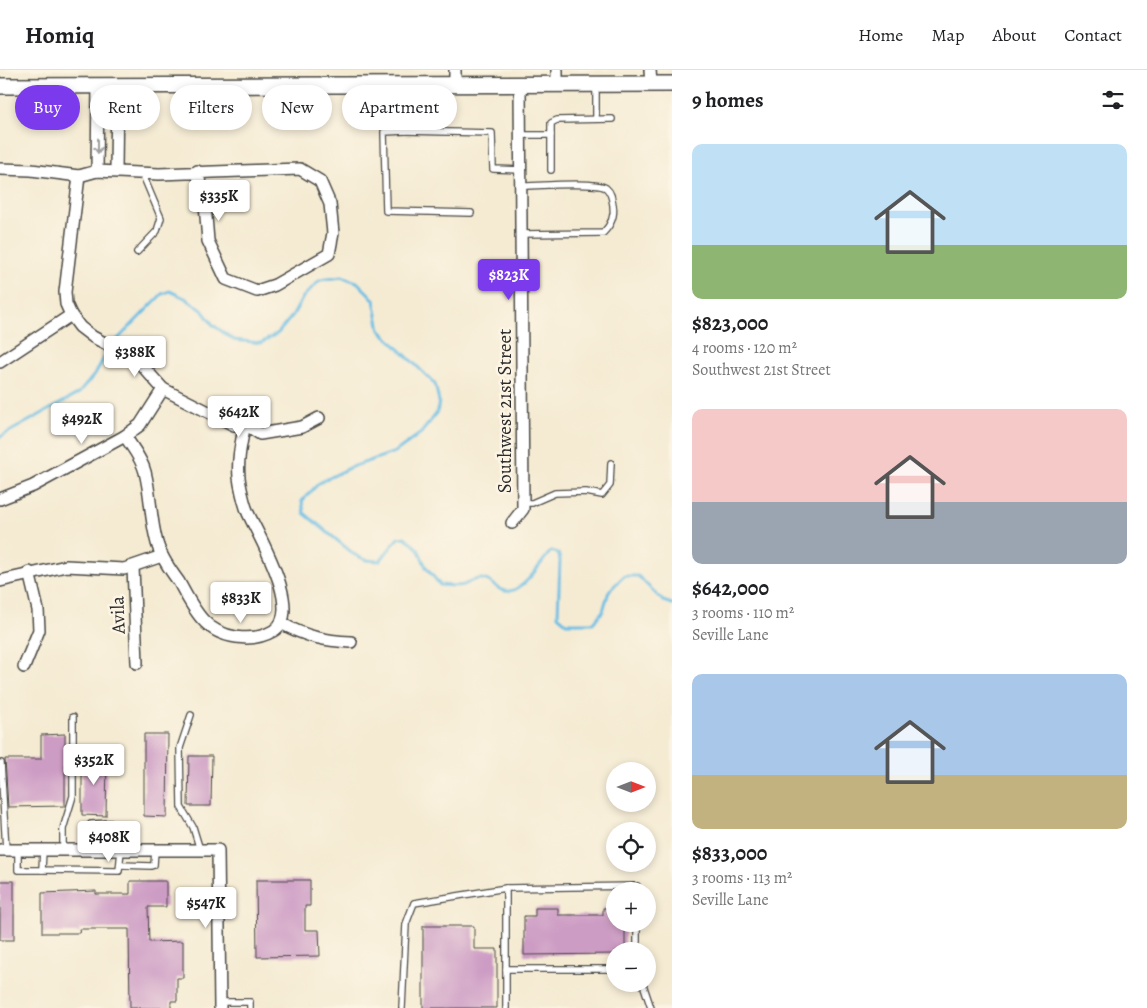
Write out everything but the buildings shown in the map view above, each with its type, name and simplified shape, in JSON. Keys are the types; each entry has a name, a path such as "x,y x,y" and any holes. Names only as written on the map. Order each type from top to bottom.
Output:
{"main road":[{"path":"408,85 455,77 520,85 557,77 596,84 651,77 672,84"},
{"path":"160,86 342,85"},
{"path":"0,86 90,86"}],"street":[{"name":"Southwest 21st Street","path":"512,523 523,509 520,85"},
{"path":"98,130 98,171"},
{"path":"116,130 116,171"},
{"path":"0,169 31,170 79,176 98,171 142,174 197,171 300,168 320,181 330,204 333,233 329,254 275,285 257,291 226,279 216,262 208,241 205,204 197,171"},
{"path":"79,176 65,292 66,304 80,327 137,360 163,389 234,425 245,424 260,434 302,427 319,418"},
{"path":"0,362 71,315"},
{"path":"0,499 33,486 125,436 140,425 163,389"},
{"path":"125,436 145,471 152,525 162,556 195,609 213,628 231,636 251,638 275,630 281,622 282,596 278,578 265,545 248,513 240,485 239,469 245,424"},
{"path":"0,581 29,572 66,566 124,569 162,556"},
{"name":"Avila","path":"133,567 137,663"},
{"path":"24,667 39,630 38,610 29,572"},
{"path":"281,622 301,634 326,641 351,642"},
{"path":"3,850 218,850 220,1005"}],"lane":[{"path":"596,84 596,119"},
{"path":"551,170 551,123 557,120 612,119"},
{"path":"471,213 386,211 384,132 492,133 493,169 521,170"},
{"path":"521,135 551,135"},
{"path":"137,252 160,225 161,218 142,174"},
{"path":"521,186 590,185 605,187 611,193 614,209 612,221 603,232 521,234"},
{"path":"523,503 532,503 555,493 586,492 602,495 610,485 611,463"},
{"path":"191,715 180,748 181,807 193,827 200,850"},
{"path":"63,850 63,829 73,796 73,717"},
{"path":"1,763 3,850"},
{"path":"18,850 18,870 119,871 120,866 110,824 90,824"},
{"path":"42,850 42,870"},
{"path":"120,866 154,865 155,850"},
{"path":"402,1008 406,924 414,903 506,888 606,886"},
{"path":"506,888 506,1008"},
{"path":"506,968 606,969"},
{"path":"646,992 651,1008"},
{"path":"220,1005 250,1002 250,1008"}],"waterway":[{"path":"113,344 162,294 170,291 185,298 202,310 213,325 234,340 261,343 278,333 293,315 303,297 320,280 342,277 357,282 374,300 380,330 435,384 439,401 437,413 421,433 395,452 349,468 319,483 302,501 304,513 355,555 366,560 380,561 398,538 405,537 418,549 426,567 440,585 461,586 474,580 482,579 502,590 509,591 516,589 530,578 551,551 558,553 560,560 558,616 566,623 593,623 603,611 609,591 624,576 638,576 663,601 672,604"},
{"path":"0,437 79,393 95,374 109,349"}]}
